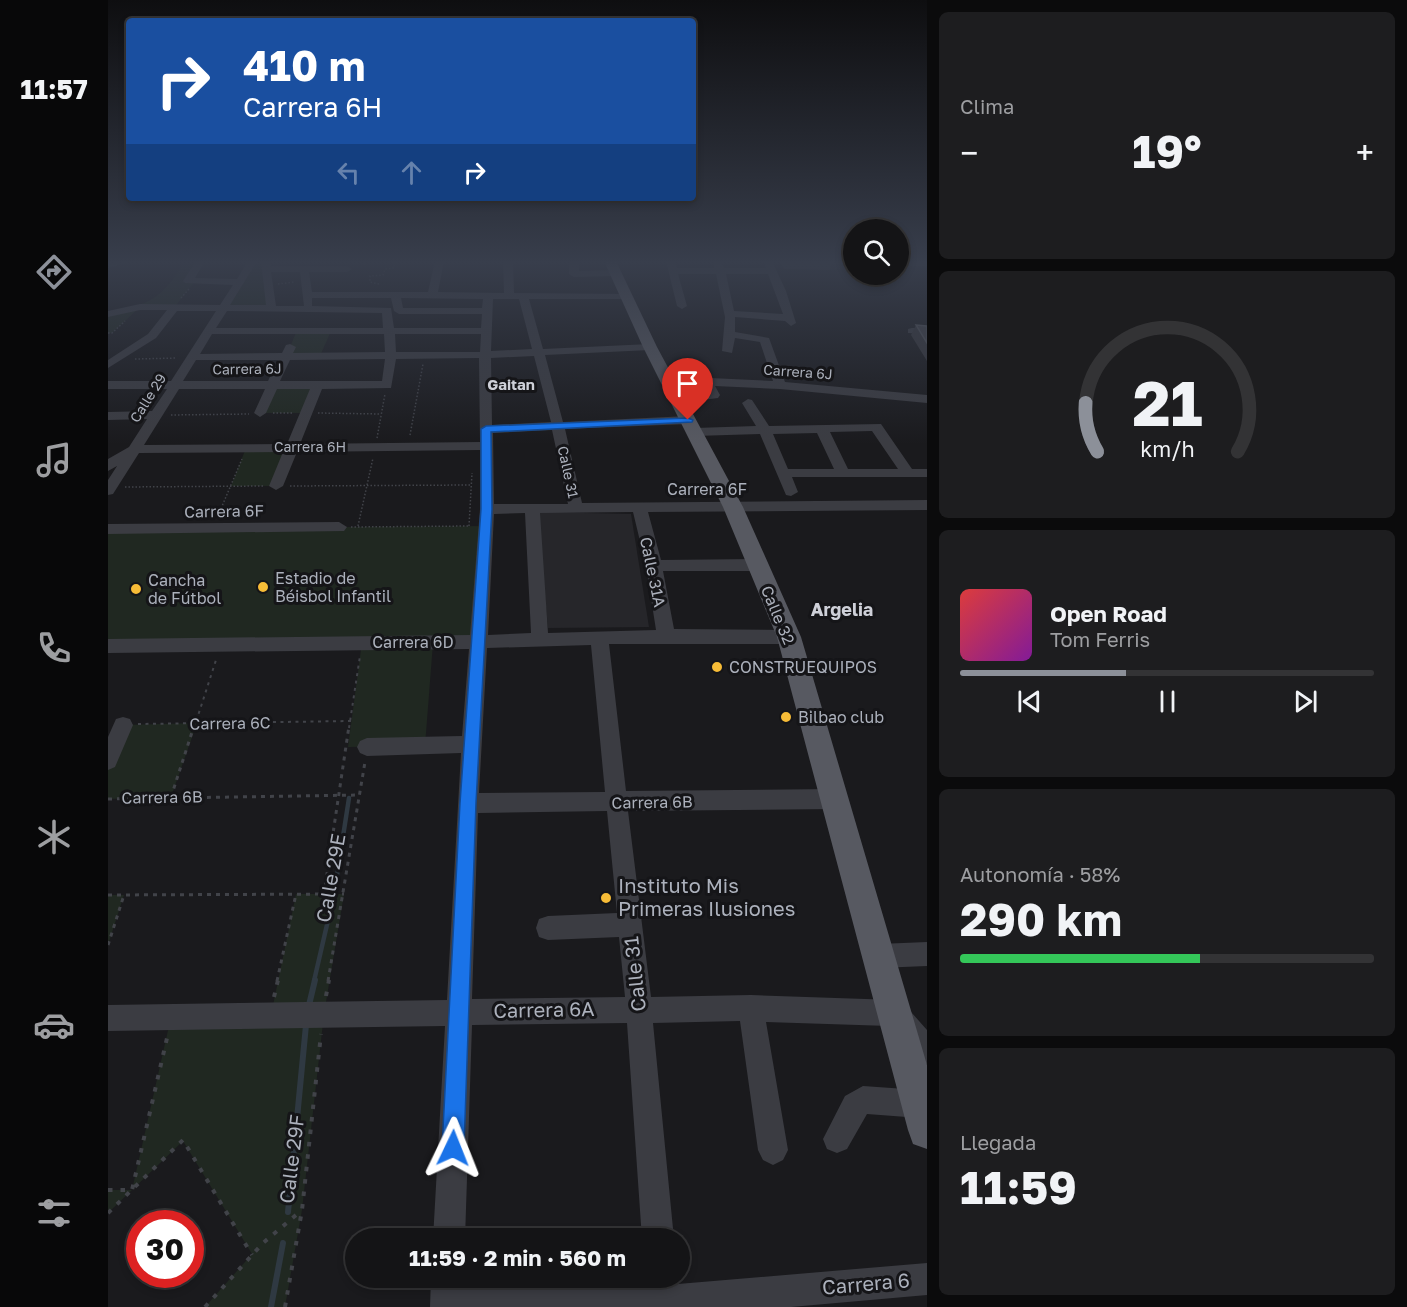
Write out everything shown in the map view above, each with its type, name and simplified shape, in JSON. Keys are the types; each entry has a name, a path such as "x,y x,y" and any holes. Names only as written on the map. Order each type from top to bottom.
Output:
{"main road":[{"name":"Calle 32","path":"639,322 650,347 686,403 789,637 923,1117"}],"street":[{"path":"112,363 152,336 163,322"},
{"name":"Calle 29","path":"108,491 173,385 215,322"},
{"path":"260,413 301,322"},
{"path":"388,322 388,332 397,356"},
{"path":"210,331 388,332 440,322"},
{"path":"449,1228 468,803 486,518 487,322"},
{"name":"Calle 31","path":"529,322 558,426 576,508"},
{"path":"728,351 731,322"},
{"path":"912,331 927,331"},
{"path":"731,334 765,340 780,385"},
{"path":"192,357 485,355 650,347"},
{"name":"Carrera 6J","path":"108,385 387,385 397,356"},
{"path":"686,403 714,395 707,381"},
{"name":"Carrera 6J","path":"686,403 707,381 780,385 927,399"},
{"path":"276,486 318,384"},
{"path":"686,403 765,430 876,427 907,472"},
{"name":"Carrera 6H","path":"135,449 395,446 486,437 686,403"},
{"path":"748,403 765,430 791,492"},
{"path":"108,416 154,415"},
{"path":"822,429 843,473"},
{"path":"108,467 117,458 135,449"},
{"path":"783,473 927,473"},
{"name":"Carrera 6F","path":"486,518 532,509 927,505"},
{"name":"Calle 31A","path":"639,507 654,566 666,636"},
{"path":"532,509 540,639"},
{"name":"Carrera 6F","path":"108,529 339,527"},
{"path":"654,566 756,566"},
{"name":"Carrera 6D","path":"108,646 441,643 666,636 789,637"},
{"name":"Calle 31","path":"599,638 639,1008 657,1228"},
{"path":"108,761 123,725"},
{"path":"367,747 472,744"},
{"name":"Carrera 6B","path":"468,803 835,799"},
{"path":"548,928 629,925"},
{"path":"879,956 927,954"},
{"name":"Carrera 6A","path":"108,1018 639,1008 751,1008 895,1013"},
{"path":"751,1008 773,1150"},
{"path":"895,1013 927,1051"},
{"path":"837,1139 855,1106 863,1100 923,1117"},
{"name":"Carrera 6","path":"446,1292 662,1296 927,1279"}],"path":[{"path":"395,446 424,356"},
{"path":"112,363 192,357"},
{"path":"213,529 246,448"},
{"path":"339,527 486,518"},
{"path":"324,894 352,721 362,642"},
{"path":"171,796 221,645"},
{"name":"Carrera 6C","path":"123,725 352,721"},
{"name":"Calle 29E","path":"302,1014 344,894 367,747"},
{"name":"Carrera 6B","path":"108,799 171,796 360,795"},
{"name":"Calle 29F","path":"285,1307 302,1210 302,1014 296,894"},
{"path":"108,895 344,894"},
{"path":"108,945 124,895"},
{"path":"132,1190 171,1017"},
{"path":"108,1214 183,1140 252,1255"},
{"path":"108,1190 132,1190"},
{"path":"205,1307 287,1220 302,1210"}],"shaded area":[{"path":"108,322 124,322 112,333 108,333"},
{"path":"297,330 331,331 320,356 286,357"},
{"path":"272,384 318,384 305,413 260,413"},
{"path":"292,447 276,486 231,486 246,448"},
{"path":"537,512 631,514 649,627 548,628"},
{"path":"485,526 477,642 433,643 425,746 348,747 362,642 108,646 108,529"},
{"path":"197,723 171,797 108,799 108,761 123,725"},
{"path":"296,894 344,894 324,1014 302,1210 285,1307 205,1307 252,1254 183,1141 132,1190 171,1017 271,1015"},
{"path":"108,895 124,895 108,945"},
{"path":"108,1190 132,1190 108,1213"}],"building":[{"path":"916,325 927,326 927,343"}],"waterway":[{"path":"335,888 349,798"},
{"path":"314,981 332,903"},
{"path":"309,1005 315,980"},
{"path":"288,1212 306,1025"},
{"path":"271,1307 283,1243"}],"place":[{"name":"Estadio de Béisbol Infantil","path":"263,587"},
{"name":"Cancha de Fútbol","path":"136,589"},
{"name":"CONSTRUEQUIPOS","path":"717,667"},
{"name":"Bilbao club","path":"786,717"},
{"name":"Instituto Mis Primeras Ilusiones","path":"606,898"}],"district":[{"name":"Gaitan","path":"511,385"},
{"name":"Argelia","path":"842,610"}],"route":[{"path":"453,1148 468,803 487,509 486,429 688,420"}]}
